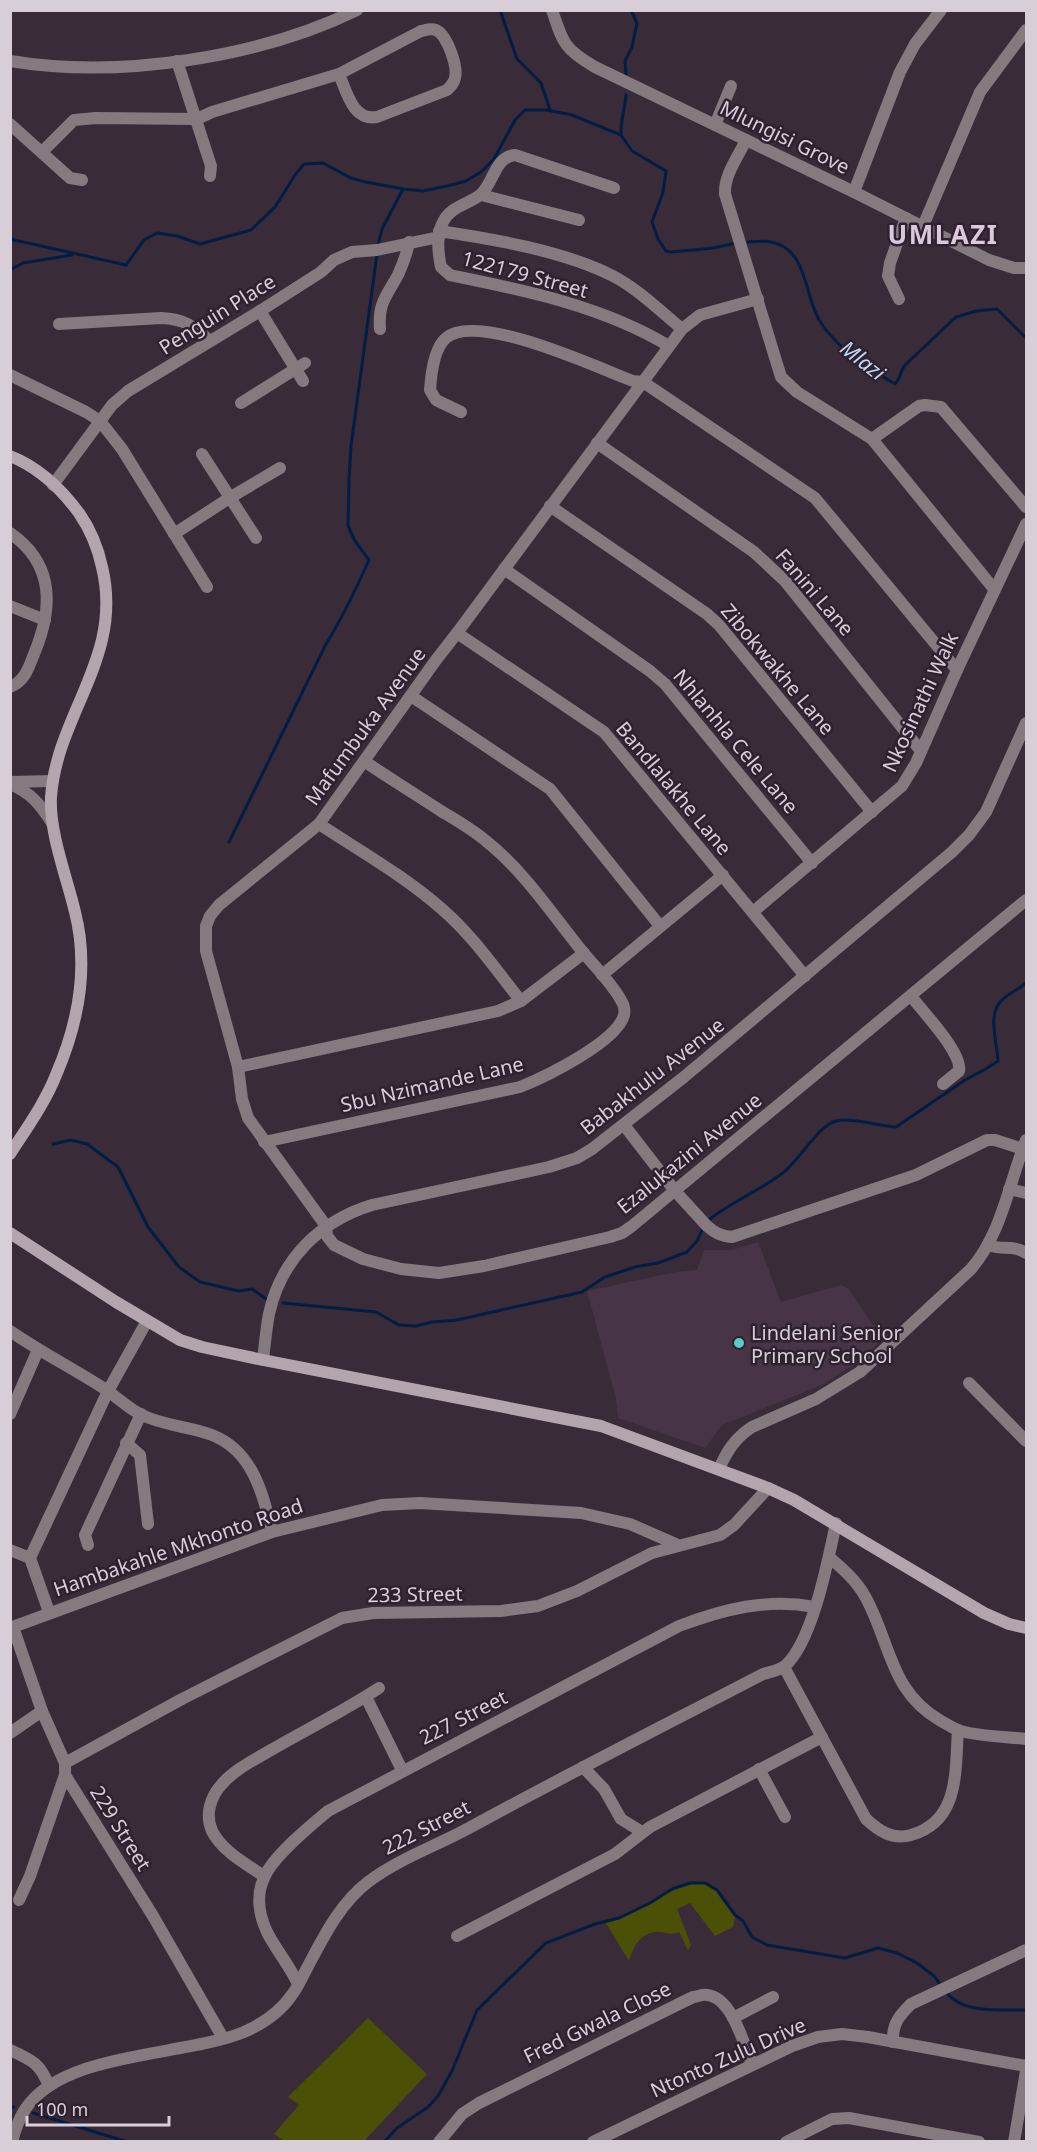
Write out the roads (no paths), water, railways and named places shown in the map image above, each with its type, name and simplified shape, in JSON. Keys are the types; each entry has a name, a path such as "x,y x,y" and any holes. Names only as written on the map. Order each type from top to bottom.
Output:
{"street":[{"path":"854,192 900,72 915,44 941,10"},
{"path":"10,61 94,68 128,67 177,61 252,48 314,28 355,11"},
{"name":"Mlungisi Grove","path":"553,11 561,38 576,56 989,260 1014,268 1026,268"},
{"path":"43,151 74,120 96,118 197,119 212,112 339,74 421,31 430,29 437,30 444,35 456,65 456,76 453,84 447,90 369,118 354,109 339,74"},
{"path":"923,226 980,92 1026,30"},
{"path":"177,61 197,119 210,166 210,176"},
{"path":"715,125 731,86"},
{"path":"10,124 43,151 70,178 82,180"},
{"path":"746,140 727,177 725,194 781,377 797,392 872,439 994,589"},
{"path":"439,234 442,222 449,213 481,195 502,160 508,156 515,155 614,188"},
{"path":"481,195 579,220"},
{"path":"899,299 888,276 890,263 906,218"},
{"name":"Penguin Place","path":"53,485 119,398 321,272 334,260 352,252 377,250 439,234 498,241 556,255 595,268 630,287 682,329"},
{"name":"122179 Street","path":"439,234 441,267 450,275 525,291 573,305 632,326 669,346"},
{"path":"380,329 379,316 382,303 399,274 409,242"},
{"name":"Mafumbuka Avenue","path":"326,1226 264,1142 244,1109 238,1067 206,951 206,926 210,916 219,905 319,824 682,329 700,315 758,299"},
{"path":"260,311 300,366 303,381"},
{"path":"59,324 177,319 192,326 210,341"},
{"path":"461,412 436,400 430,390 440,345 448,336 457,332 492,333 530,341 633,381 643,382 815,498 957,670"},
{"path":"241,402 300,366"},
{"path":"10,375 100,421 122,449 207,587"},
{"path":"872,439 919,406 941,407 1026,507"},
{"name":"Fanini Lane","path":"597,442 754,552 785,581 921,751"},
{"path":"202,454 256,538"},
{"path":"10,456 36,470 53,485 87,524 99,554 105,579 106,606 105,631 98,658 62,743 52,781 52,823 78,923 81,991 70,1038 55,1078 10,1154"},
{"path":"174,534 280,468"},
{"name":"Zibokwakhe Lane","path":"550,506 695,604 719,625 872,812"},
{"name":"Nkosinathi Walk","path":"754,911 902,786 921,751 1026,524"},
{"path":"10,533 28,548 42,573 48,602 40,641 27,672 17,684 10,687"},
{"name":"Nhlanhla Cele Lane","path":"504,569 650,671 665,684 812,863"},
{"path":"10,606 45,621"},
{"name":"Bandlalakhe Lane","path":"457,633 604,732 754,911 805,976"},
{"path":"411,696 550,789 660,926"},
{"name":"Babakhulu Avenue","path":"263,1360 269,1313 285,1271 302,1248 326,1226 351,1212 372,1205 564,1163 592,1149 805,976 952,852 969,835 986,812 1026,723"},
{"path":"364,761 486,840 528,883 602,975 723,875"},
{"path":"10,783 52,781"},
{"path":"10,783 32,795 52,823"},
{"path":"319,824 429,897 461,927 521,1001"},
{"name":"Ezalukazini Avenue","path":"326,1226 327,1236 334,1245 363,1260 400,1269 439,1273 458,1271 622,1233 1026,900"},
{"path":"238,1067 498,1011 521,1001 584,953"},
{"name":"Sbu Nzimande Lane","path":"264,1142 520,1087 551,1074 578,1059 608,1036 624,1015 622,1002 602,975"},
{"path":"910,996 953,1050 959,1062 958,1071 943,1084"},
{"path":"624,1125 675,1191 713,1231 725,1236 732,1236 916,1175 987,1140 1025,1145 988,1245 971,1269 875,1360 833,1390 752,1427 741,1435 726,1453 719,1469"},
{"path":"1010,1189 1026,1193"},
{"path":"10,1233 147,1322 180,1340 263,1360 601,1426 768,1488 836,1523 984,1613 1009,1624 1026,1628"},
{"path":"988,1245 1000,1249 1015,1247 1026,1253"},
{"path":"49,1612 30,1558 108,1391 147,1322"},
{"path":"10,1331 141,1414 168,1424 212,1435 234,1449 258,1479 272,1532"},
{"path":"10,1414 38,1350"},
{"path":"969,1383 1026,1441"},
{"path":"88,1545 85,1535 141,1414"},
{"path":"126,1443 140,1455 148,1524"},
{"name":"233 Street","path":"65,1769 182,1699 342,1618 373,1613 501,1611 538,1606 577,1590 652,1553 720,1535 734,1525 768,1488"},
{"name":"Hambakahle Mkhonto Road","path":"12,1627 272,1532 382,1505 420,1503 581,1513 630,1524 678,1545"},
{"path":"836,1523 829,1557 802,1641 784,1667 866,1818 878,1831 894,1836 908,1836 927,1830 939,1820 947,1807 953,1786 958,1730"},
{"path":"10,1550 30,1558"},
{"path":"829,1557 846,1572 867,1598 902,1684 914,1700 933,1716 958,1730 1026,1739"},
{"name":"227 Street","path":"298,1984 267,1932 262,1918 259,1905 264,1876 286,1849 328,1811 679,1626 704,1616 757,1604 792,1603 814,1607"},
{"name":"229 Street","path":"12,1627 65,1769 223,2038"},
{"name":"222 Street","path":"12,2142 18,2122 26,2108 49,2086 68,2075 113,2062 243,2032 279,2010 292,1996 332,1924 365,1884 384,1870 763,1674 784,1667"},
{"path":"264,1876 225,1848 216,1838 209,1817 214,1795 223,1783 247,1764 379,1688"},
{"path":"366,1697 402,1770"},
{"path":"10,1734 42,1711"},
{"path":"457,1936 615,1854 642,1832 822,1737"},
{"path":"583,1767 604,1789 621,1819 642,1832"},
{"path":"19,1900 30,1876 65,1769"},
{"path":"759,1769 785,1817"},
{"path":"893,2042 892,2028 911,2004 1026,1950"},
{"name":"Fred Gwala Close","path":"439,2142 462,2114 479,2103 693,1997 706,1995 724,2003 733,2018 752,2064"},
{"path":"733,2018 773,1997"},
{"name":"Ntonto Zulu Drive","path":"593,2142 752,2064 818,2037 842,2034 1026,2066"},
{"path":"10,2050 37,2064 49,2086"},
{"path":"1014,2142 1026,2071"},
{"path":"786,2142 832,2119 849,2118 975,2141"}],"waterway":[{"path":"500,10 517,59 541,83 550,110"},
{"path":"626,76 625,61 632,47 637,23 631,10"},
{"path":"621,135 626,95"},
{"path":"10,239 126,265 144,240 157,233 177,236 200,244 251,230 275,207 304,164 323,163 351,178 403,189 423,191 466,181 481,172 494,159 515,120 525,110 547,110 572,115 621,135 632,151 666,171 663,192 652,222 658,239 666,251 714,248 736,243"},
{"path":"378,245 382,229 403,189"},
{"name":"Mlazi","path":"748,242 771,242 792,254 799,264 821,323 855,358 895,384 905,365 956,317 976,311 997,309 1026,338"},
{"path":"229,842 369,560 355,541 348,526 349,480 351,446 377,254"},
{"path":"10,270 23,263 72,255"},
{"path":"710,1219 784,1172 816,1136 830,1124 850,1120 896,1127 965,1080 998,1061 994,1028 997,1006 1026,983"},
{"path":"53,1144 71,1140 87,1144 118,1167 148,1227 179,1267 200,1282 239,1291 252,1289 266,1299"},
{"path":"283,1303 376,1312 399,1325 416,1326 457,1320 582,1292 605,1277 635,1267 658,1263 687,1252 697,1241 702,1230"},
{"path":"384,2142 397,2128 428,2107 438,2096 452,2071 477,2010 546,1943 595,1924 619,1918 672,1889 690,1883 705,1883 717,1890 735,1915 743,1921 752,1937 767,1945 845,1958 878,1948 897,1953 917,1963 934,1976 942,1987"},
{"path":"946,1992 962,2004 972,2008 1026,2010"},
{"path":"33,2113 128,2142"}],"place":[{"name":"Lindelani Senior Primary School","path":"739,1343"}],"district":[{"name":"UMLAZI","path":"943,234"}]}
